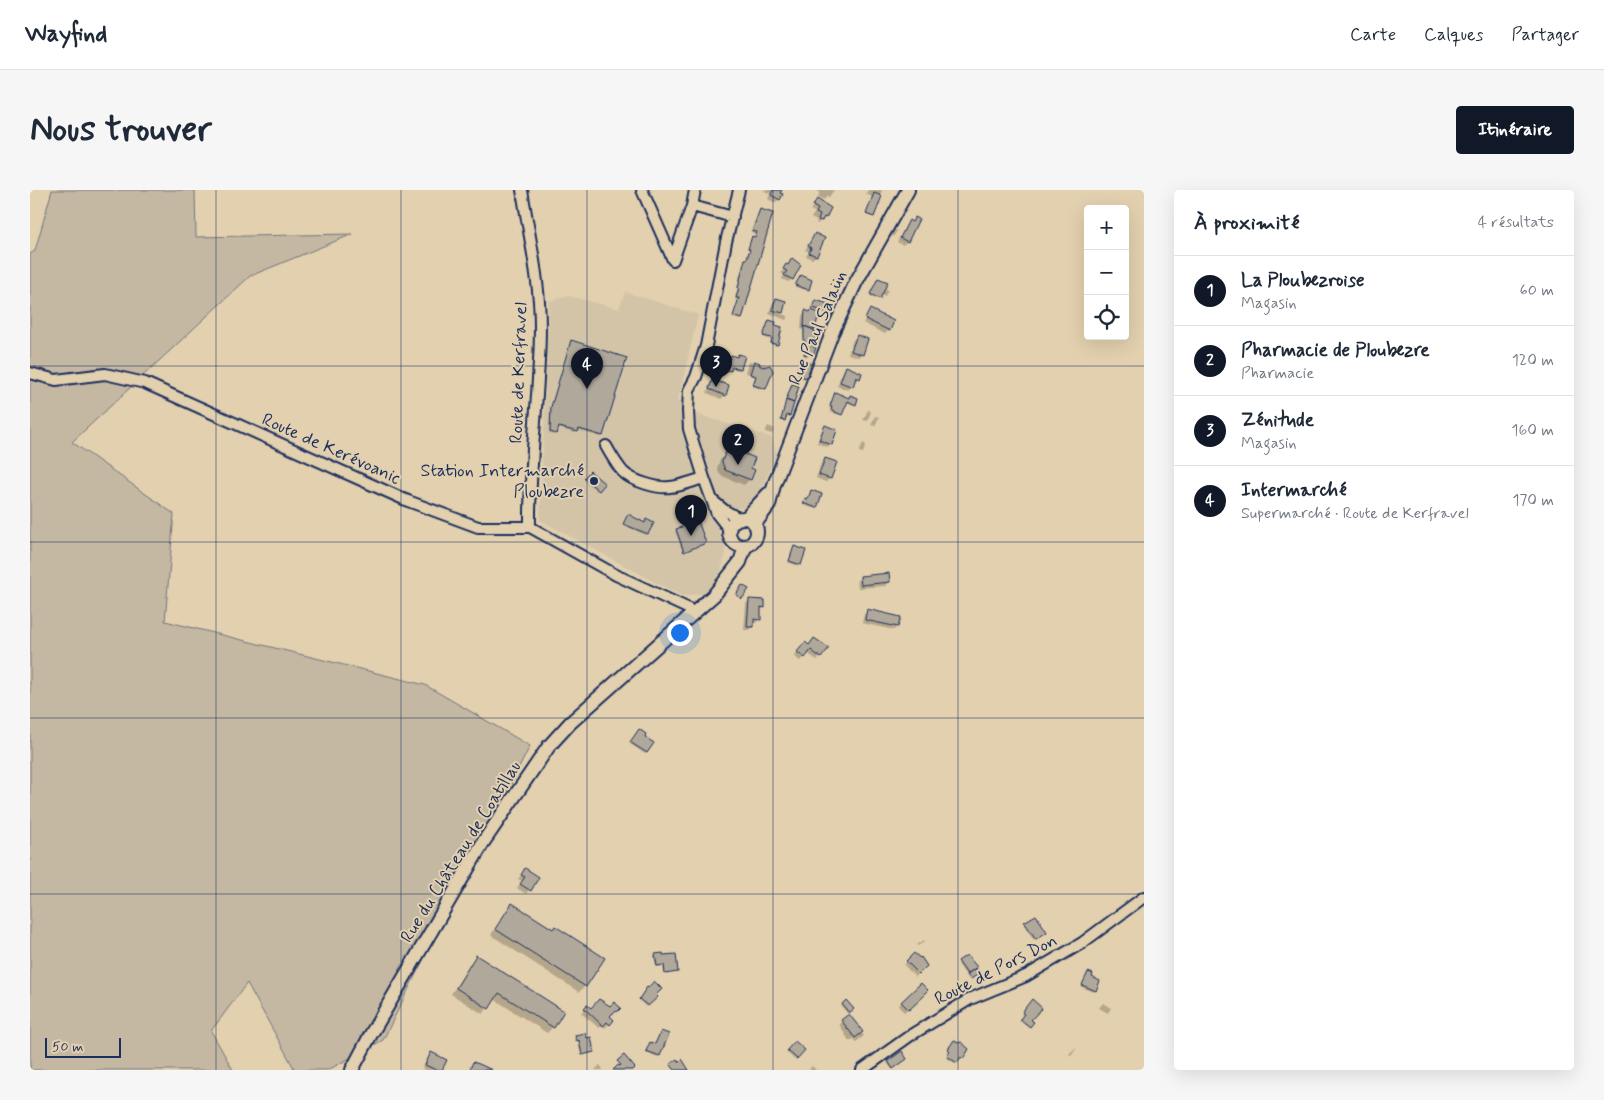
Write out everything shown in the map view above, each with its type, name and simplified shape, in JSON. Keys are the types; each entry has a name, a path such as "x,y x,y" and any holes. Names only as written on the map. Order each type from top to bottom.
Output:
{"main road":[{"name":"Rue Paul Salaün","path":"746,520 774,485 832,333 856,282 908,190"},
{"path":"746,520 757,530 755,541 739,545 730,539 728,528 732,522 746,520"},
{"path":"694,613 714,595 730,575 739,545"},
{"name":"Rue du Château de Coatillau","path":"352,1070 484,841 549,746 577,717 694,613"}],"street":[{"name":"Route de Kerfravel","path":"522,190 539,296 540,326 530,527"},
{"path":"642,190 673,260 692,206 695,190"},
{"path":"728,528 717,514 689,429 689,390 696,377 706,346 739,190"},
{"path":"692,206 733,217"},
{"name":"Route de Kerévoanic","path":"30,373 56,380 105,374 145,383 408,501 478,527 530,527 616,575 694,613"},
{"path":"606,446 614,461 625,474 644,483 660,488 704,478"},
{"path":"713,500 724,510 746,520"},
{"name":"Route de Pors Don","path":"862,1070 911,1035 970,999 1026,976 1082,943 1144,897"}],"shaded area":[{"path":"52,190 195,190 196,237 353,234 250,276 72,442 174,514 165,621 425,685 530,746 383,1040 328,1070 295,1070 247,983 211,1031 233,1070 30,1070 30,254 35,251"},
{"path":"625,292 698,315 678,400 687,411 772,438 777,455 757,497 746,507 734,509 719,529 726,552 720,574 707,593 681,596 540,520 549,301 569,296 619,309"}],"building":[{"path":"773,190 782,190 780,193 783,194 780,200 771,195"},
{"path":"874,193 882,196 874,217 866,214"},
{"path":"817,199 831,208 826,218 824,217 822,221 818,220 820,215 816,213 818,209 813,206"},
{"path":"760,209 773,213 742,319 733,316 739,298 736,298 745,259 747,259 752,236 755,237 757,232 752,231"},
{"path":"915,217 919,219 908,242 900,238 909,220 912,222"},
{"path":"815,233 825,238 817,256 809,253 811,248 808,246"},
{"path":"792,258 801,265 793,280 784,275 787,271 783,269"},
{"path":"801,275 812,280 809,290 795,285"},
{"path":"878,278 888,282 880,299 870,294"},
{"path":"776,298 786,301 783,313 772,310"},
{"path":"815,300 832,305 830,312 812,308"},
{"path":"870,309 894,321 890,331 865,319"},
{"path":"805,310 819,313 815,330 804,326"},
{"path":"769,320 776,322 775,325 782,327 778,345 771,343 772,338 763,336"},
{"path":"804,326 816,332 814,344 804,342"},
{"path":"857,335 868,339 863,355 851,351"},
{"path":"571,340 627,358 603,436 579,429 578,432 559,427 557,434 550,432 551,407"},
{"path":"808,342 816,348 813,355 804,354"},
{"path":"738,354 745,356 741,369 732,367 731,371 722,369 725,357 730,359 731,355 737,357"},
{"path":"801,359 812,364 806,378 799,375 801,370 797,369"},
{"path":"754,361 760,363 759,365 763,367 770,365 773,371 766,389 753,385 756,376 750,374"},
{"path":"846,366 862,373 860,379 856,377 853,387 840,382"},
{"path":"712,380 729,385 726,396 709,389"},
{"path":"792,384 799,386 794,403 786,400"},
{"path":"835,392 849,398 850,395 858,398 856,405 848,401 842,415 831,410 832,407 830,406"},
{"path":"786,400 794,403 790,416 787,415 785,421 781,420"},
{"path":"825,425 837,430 832,445 819,440"},
{"path":"733,449 755,458 751,468 755,470 751,480 725,470 722,462 725,453"},
{"path":"825,458 837,462 831,479 819,475"},
{"name":"Station Intermarché Ploubezre","path":"590,471 605,484 599,491 584,478"},
{"path":"811,490 822,494 817,508 803,503 805,498 808,499"},
{"path":"628,514 645,523 646,519 654,523 648,534 623,524"},
{"path":"698,521 706,543 684,552 676,529"},
{"path":"794,546 806,550 801,565 789,561"},
{"path":"889,573 890,582 861,585 860,576"},
{"path":"742,585 749,589 742,599 736,595"},
{"path":"749,599 765,600 765,608 761,607 761,620 754,619 754,627 747,627"},
{"path":"867,609 901,617 898,627 865,620"},
{"path":"814,638 829,648 821,658 811,650 805,658 797,652 805,642 809,645"},
{"path":"639,729 646,734 645,737 654,743 647,753 630,742"},
{"path":"525,868 539,877 531,891 520,884 525,877 521,875"},
{"path":"512,903 553,929 555,926 605,958 586,987 495,929"},
{"path":"1036,915 1047,932 1036,939 1024,922"},
{"path":"663,953 663,955 676,954 678,972 665,974 664,965 657,966 655,954"},
{"path":"914,953 921,957 927,966 919,974 906,961"},
{"path":"476,955 564,1011 554,1028 499,993 489,1009 456,988"},
{"path":"967,955 977,967 967,974 958,961"},
{"path":"976,968 980,973 971,979 967,974"},
{"path":"1088,972 1093,974 1092,977 1100,981 1096,991 1082,985"},
{"path":"654,981 662,989 656,995 658,997 648,1006 639,999 647,987"},
{"path":"921,983 928,990 909,1010 901,1002"},
{"path":"599,999 610,1006 614,1002 621,1008 610,1016 614,1020 610,1025 607,1022 603,1026 584,1008 587,1005 591,1008"},
{"path":"1032,999 1042,1008 1031,1020 1034,1022 1030,1027 1020,1019 1024,1014 1022,1012"},
{"path":"846,1000 854,1009 849,1013 842,1004"},
{"path":"849,1014 863,1032 855,1038 841,1020"},
{"path":"661,1031 669,1034 660,1056 646,1051 650,1042 655,1044"},
{"path":"585,1033 587,1038 591,1037 594,1052 582,1055 579,1040 577,1041 575,1035"},
{"path":"954,1040 958,1043 961,1042 969,1049 963,1059 961,1057 957,1063 947,1056 950,1051 948,1049"},
{"path":"795,1041 805,1050 797,1059 787,1050"},
{"path":"902,1051 907,1059 893,1069 888,1061"},
{"path":"431,1052 447,1060 442,1070 436,1070 425,1065"},
{"path":"624,1055 635,1068 633,1070 613,1070 618,1065 621,1065 617,1061"},
{"path":"677,1059 679,1062 682,1059 689,1070 675,1070 670,1064"},
{"path":"473,1062 479,1064 492,1070 471,1070"}],"place":[{"name":"Zénitude","path":"716,387"},
{"name":"Intermarché","path":"587,389"},
{"name":"Pharmacie de Ploubezre","path":"738,465"},
{"name":"Station Intermarché Ploubezre","path":"594,481"},
{"name":"La Ploubezroise","path":"691,536"}]}
